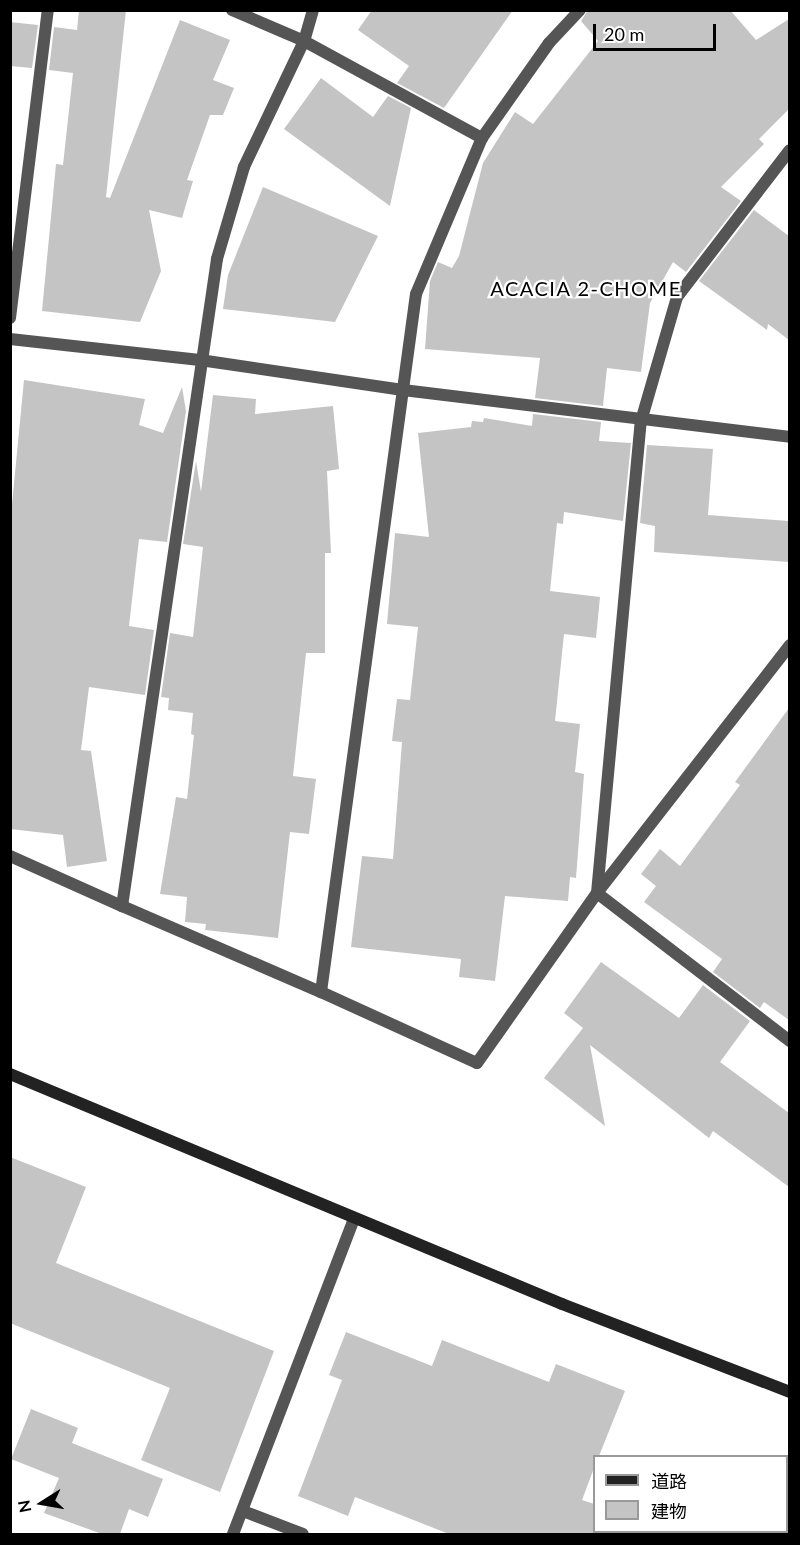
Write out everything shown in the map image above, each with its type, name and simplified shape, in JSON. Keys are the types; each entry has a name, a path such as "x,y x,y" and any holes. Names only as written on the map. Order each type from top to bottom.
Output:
{"street":[{"path":"10,318 48,10"},
{"path":"232,10 304,41 482,138"},
{"path":"122,906 200,360 217,259 244,167 304,41 313,10"},
{"path":"321,992 416,294 482,138 549,44 580,10"},
{"path":"597,893 641,421 677,297 789,150"},
{"path":"10,339 200,360 403,390 641,421 789,437"},
{"path":"10,856 477,1063 597,893 789,645"},
{"path":"597,893 789,1041"},
{"path":"10,1074 354,1219 789,1392"},
{"path":"234,1534 354,1219"},
{"path":"243,1511 303,1534"}],"building":[{"path":"79,10 126,10 106,197 110,198 180,20 230,40 213,80 234,88 223,115 210,115 187,180 193,181 182,218 149,210 161,271 140,322 42,311 56,164 63,165 73,73 49,70 54,27 77,30"},
{"path":"372,10 513,10 444,108 397,83 409,66 358,30"},
{"path":"588,10 730,10 756,40 789,19 789,109 759,139 764,144 721,187 741,201 686,272 673,262 650,303 641,372 607,368 603,406 535,398 540,358 425,349 430,281 438,262 452,268 459,256 483,163 515,112 533,124 598,41 581,21"},
{"path":"10,22 38,25 32,68 10,66"},
{"path":"321,78 373,117 388,96 411,108 390,206 284,129"},
{"path":"263,187 378,236 335,322 223,309 228,275"},
{"path":"754,210 789,236 789,340 768,324 767,330 699,281"},
{"path":"24,380 145,399 139,425 163,433 182,387 186,411 167,542 139,539 129,626 154,630 145,695 89,687 81,750 91,751 107,861 67,867 63,835 10,829 10,525"},
{"path":"213,395 256,399 255,414 333,406 339,469 327,471 331,553 325,553 325,653 306,653 293,776 316,779 309,834 290,832 278,938 205,930 206,924 185,922 187,897 160,894 176,797 187,799 194,735 191,734 193,713 168,710 169,698 161,697 170,633 193,637 203,547 183,544 196,461 201,492"},
{"path":"533,414 601,422 599,441 631,443 623,521 564,512 563,524 557,523 550,591 600,597 596,638 564,634 555,721 580,724 575,772 584,774 576,878 570,877 568,901 505,896 495,981 459,977 461,959 351,947 362,856 393,859 402,742 392,741 397,699 410,700 418,627 387,624 395,533 429,537 418,433 471,427 472,421 483,422 484,418 532,426"},
{"path":"647,445 713,449 708,515 789,521 789,562 654,552 655,526 640,523"},
{"path":"789,708 789,1020 764,1002 760,1008 713,972 722,959 644,902 656,886 641,874 660,849 680,866 740,785 735,782"},
{"path":"601,962 679,1018 703,985 750,1021 720,1062 789,1113 789,1187 713,1131 709,1138 590,1045 605,1126 544,1078 583,1028 564,1013"},
{"path":"10,1157 86,1187 56,1263 274,1351 220,1492 141,1460 170,1388 10,1323"},
{"path":"346,1332 432,1366 442,1340 549,1382 556,1364 625,1391 599,1455 593,1455 593,1471 582,1500 593,1504 594,1534 449,1534 355,1497 348,1516 298,1496 342,1380 329,1375"},
{"path":"31,1409 78,1428 72,1443 163,1479 148,1517 129,1509 120,1534 102,1534 44,1513 59,1478 11,1459"}],"district":[{"name":"ACACIA 2-CHOME","path":"586,288"}]}
